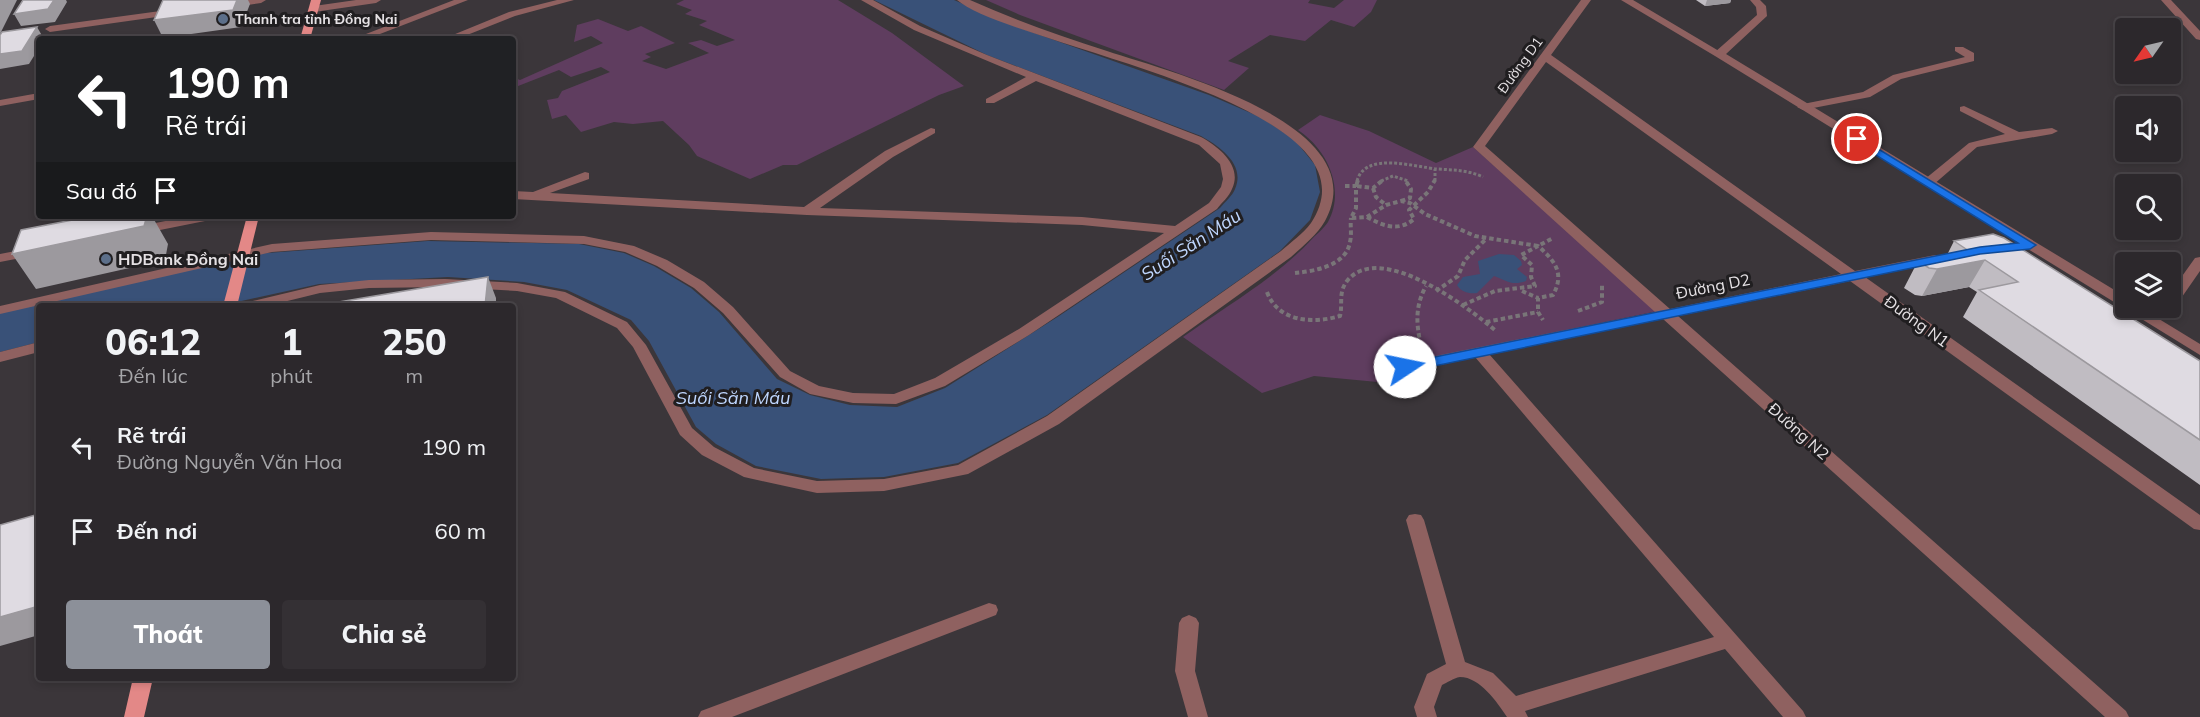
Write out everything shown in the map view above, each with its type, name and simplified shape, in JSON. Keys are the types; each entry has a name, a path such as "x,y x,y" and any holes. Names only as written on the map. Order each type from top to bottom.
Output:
{"main road":[{"path":"306,36 315,5"},
{"path":"231,303 246,253 252,219"},
{"path":"134,717 142,681"}],"street":[{"path":"214,6 261,0"},
{"path":"315,5 376,0"},
{"path":"366,36 463,0"},
{"path":"456,36 512,14 569,0"},
{"path":"0,310 246,253 319,244 431,236 584,240 618,247 662,263 699,285 728,310 785,374 815,390 853,398 896,399 940,382 1024,332 1213,206 1227,188 1228,177 1224,161 1215,149 1197,139 1035,77 926,32 866,0"},
{"path":"262,303 320,289 369,284 445,283 506,286 560,295 622,325 639,345 686,431 708,452 750,473 817,487 885,485 962,470 1053,420 1286,255 1318,222 1327,193 1322,165 1300,138 1266,115 1213,93 997,16 962,0"},
{"name":"Đường D1","path":"1479,147 1586,0"},
{"path":"1626,0 1719,54 2115,296"},
{"path":"1719,54 1762,16 1761,6 1755,0"},
{"path":"2166,0 2200,37"},
{"path":"50,29 191,10"},
{"path":"1803,106 1866,95 1897,77 1970,59 1970,55 1959,49"},
{"name":"Đường N1","path":"1545,56 2200,524"},
{"path":"990,101 1035,77"},
{"path":"0,103 36,97"},
{"path":"1964,109 2015,135"},
{"path":"807,211 889,154 931,131"},
{"path":"1929,182 1973,145 2015,135 2052,131"},
{"name":"Đường N2","path":"1479,147 2119,717"},
{"path":"534,195 585,176"},
{"path":"516,195 807,211 1082,221 1178,230"},
{"path":"129,232 195,219"},
{"path":"2010,247 2030,245"},
{"path":"0,258 47,249"},
{"name":"Đường D2","path":"1405,367 1946,257"},
{"path":"2181,289 2200,261"},
{"path":"2149,318 2200,350"},
{"path":"2158,323 2161,318"},
{"path":"0,357 36,348"},
{"path":"1479,352 1796,717"},
{"path":"1415,520 1457,668"},
{"path":"708,717 989,610"},
{"path":"1189,623 1185,671 1198,717"},
{"path":"1427,717 1424,707 1434,680 1457,668 1481,673 1515,711 1729,640"}],"path":[{"path":"1291,273 1316,270 1340,258 1349,247 1351,218 1356,208 1356,177 1361,170 1382,163 1404,163 1435,169 1461,170 1476,173 1485,178"},
{"path":"1367,217 1377,223 1395,228 1408,226 1414,219 1409,210 1427,196 1437,177 1435,169"},
{"path":"1326,185 1373,188 1387,176 1396,174 1408,181 1411,189 1410,198 1386,205 1367,217 1351,218"},
{"path":"1373,188 1376,197 1386,205"},
{"path":"1401,201 1486,239 1538,246 1560,271 1561,284 1553,295 1538,298 1522,290"},
{"path":"1463,305 1485,294 1501,290 1522,290 1535,286 1531,277 1532,265 1521,255 1558,238 1550,230"},
{"path":"1436,291 1458,276 1464,260 1486,239"},
{"path":"1266,289 1268,300 1279,310 1297,319 1325,322 1340,316 1342,308 1340,294 1351,276 1385,269 1402,271 1463,305 1512,345"},
{"path":"1572,312 1602,302 1604,285 1596,277"},
{"path":"1425,363 1416,326 1417,302 1426,286"},
{"path":"1538,298 1538,312 1557,337"},
{"path":"1486,322 1538,312"},
{"path":"1542,320 1552,317"}],"shaded area":[{"path":"684,0 838,0 892,33 964,86 939,95 797,165 783,165 750,179 697,156 689,145 663,121 633,124 614,122 581,132 566,115 552,119 547,100 558,98 562,91 610,72 601,67 571,77 559,70 516,87 516,78 520,80 603,43 591,36 574,42 577,25 598,19 628,31 641,26 675,43 645,54 651,57 642,61 666,69 709,53 688,43 701,40 717,46 735,40 699,25 707,21 685,14 692,10 676,4"},
{"path":"986,0 1310,0 1308,3 1334,8 1344,0 1377,0 1371,12 1354,27 1331,20 1305,41 1270,35 1228,61 1249,68 1224,90 1020,15"},
{"path":"1320,115 1369,131 1436,163 1473,147 1658,311 1398,365 1388,383 1314,376 1262,393 1183,337 1283,266 1328,222 1335,196 1331,171 1317,148 1298,130"}],"water":[{"name":"Suối Săn Máu","path":"874,0 954,0 1009,24 1209,95 1260,117 1294,139 1315,165 1320,192 1310,220 1280,251 1047,415 958,463 884,477 821,479 756,466 716,444 696,427 649,341 631,320 567,290 524,282 448,277 319,284 233,303 43,303 253,254 428,241 579,244 624,253 654,266 691,288 719,312 777,379 810,395 850,405 897,407 945,388 1059,316 1220,208 1231,196 1237,180 1237,172 1229,157 1201,136 987,55"},
{"path":"1499,254 1514,255 1521,261 1522,265 1517,269 1527,277 1526,281 1513,283 1494,276 1477,293 1465,292 1457,285 1463,277 1480,274 1478,261"},
{"name":"Suối Săn Máu","path":"36,305 36,343 0,352 0,313"}],"building":[{"path":"23,0 54,0 48,9 14,14"},
{"path":"163,0 237,0 233,10 154,20"},
{"path":"37,27 22,51 0,54 2,32"},
{"path":"78,219 146,219 144,226 12,254 21,230"},
{"path":"1993,234 2004,238 2115,308 2115,318 2131,318 2200,361 2200,440 1979,290 2018,282 1985,260 1937,269 1929,268 1918,261 1969,251 1954,241"},
{"path":"488,277 485,303 333,303"},
{"path":"36,515 36,607 0,617 0,525"}],"place":[{"name":"Thanh tra tỉnh Đồng Nai","path":"223,19"},
{"name":"HDBank Đồng Nai","path":"106,259"}],"route":[{"path":"1405,367 1980,250 2030,245 1857,139"}]}
